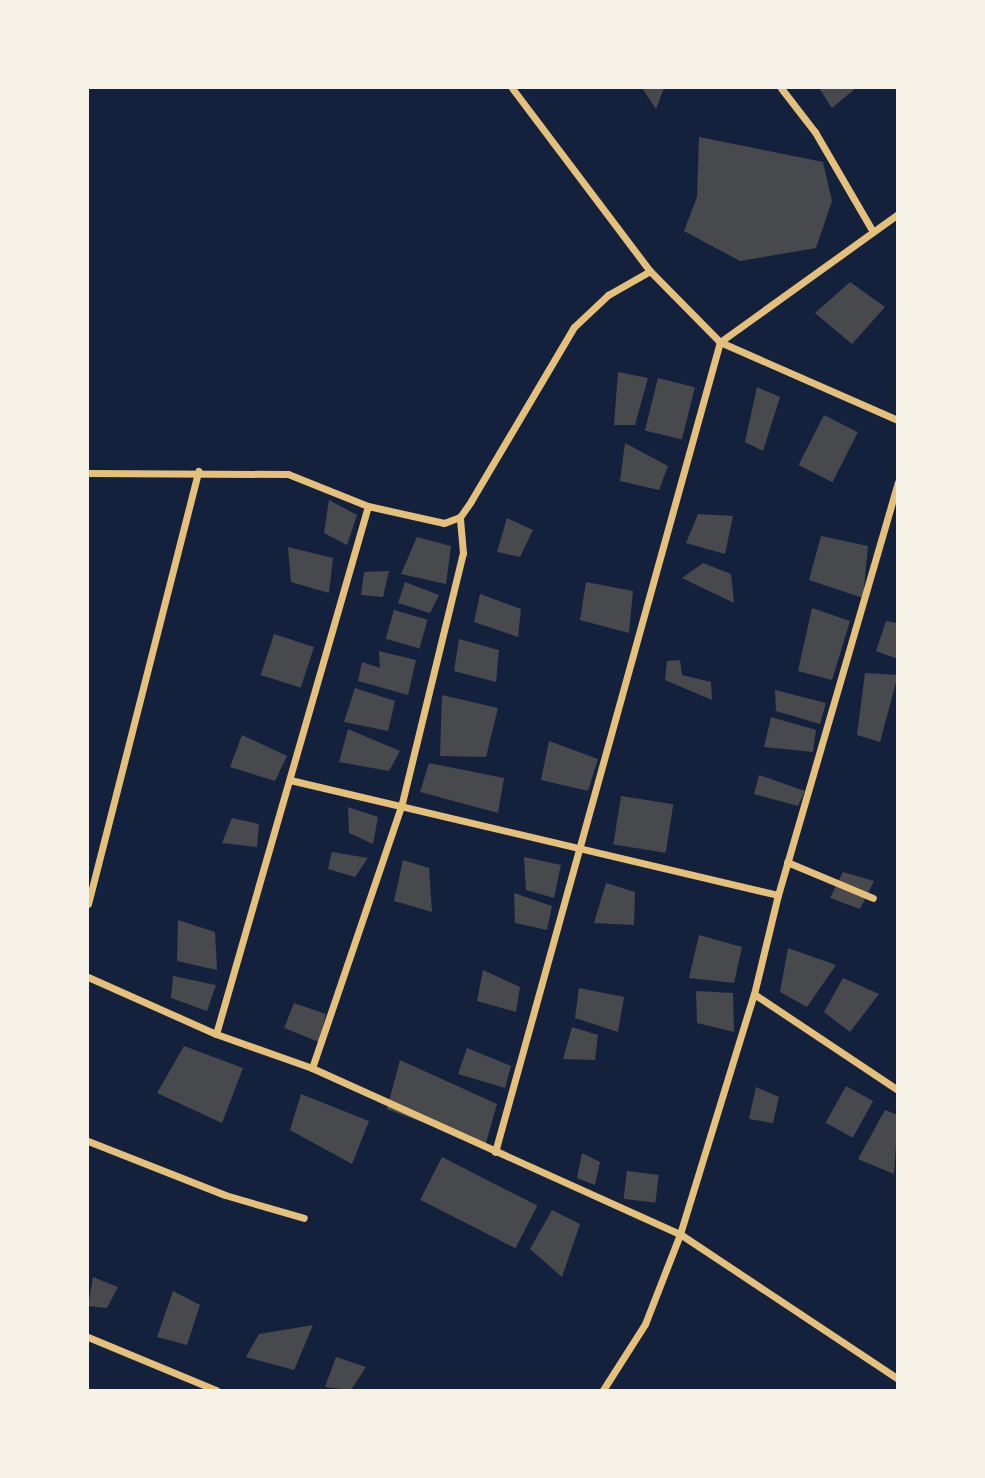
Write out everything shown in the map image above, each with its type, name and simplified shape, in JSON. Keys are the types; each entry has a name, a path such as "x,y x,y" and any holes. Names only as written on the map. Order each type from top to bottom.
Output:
{"street":[{"path":"512,88 650,271 720,342 898,420"},
{"path":"780,88 815,132 872,230"},
{"path":"495,1152 584,846 720,342 872,230 898,214"},
{"path":"312,1068 401,807 463,553 460,517 574,327 608,295 650,271"},
{"path":"88,473 198,471 288,474 368,506 444,523 460,517"},
{"path":"88,904 198,471"},
{"path":"603,1391 645,1324 680,1234 754,994 787,862 898,482"},
{"path":"216,1034 368,506"},
{"path":"290,780 584,846 778,895"},
{"path":"787,862 873,898"},
{"path":"88,977 216,1034 312,1068 680,1234 898,1379"},
{"path":"754,994 898,1090"},
{"path":"88,1141 225,1195 304,1218"},
{"path":"88,1337 216,1391"}],"building":[{"path":"642,88 664,88 656,109"},
{"path":"819,88 856,88 832,108"},
{"path":"699,137 823,162 832,201 816,248 740,261 684,231 697,197"},
{"path":"850,282 885,307 852,344 815,313"},
{"path":"618,372 648,378 635,425 614,425"},
{"path":"658,378 695,387 682,440 645,430"},
{"path":"757,387 780,397 763,451 745,442"},
{"path":"824,415 858,432 832,482 799,465"},
{"path":"625,443 668,466 659,490 620,481"},
{"path":"329,500 357,515 347,545 324,533"},
{"path":"698,514 733,516 725,554 686,543"},
{"path":"507,518 533,530 520,557 497,552"},
{"path":"821,536 868,546 863,598 809,580"},
{"path":"417,537 451,546 446,584 401,574"},
{"path":"288,547 333,558 329,593 291,582"},
{"path":"703,563 731,574 734,603 682,578"},
{"path":"389,571 383,597 361,595 364,572"},
{"path":"405,582 439,595 430,613 398,603"},
{"path":"586,582 633,591 629,633 580,620"},
{"path":"480,594 521,609 518,637 474,622"},
{"path":"812,608 850,621 832,680 798,671"},
{"path":"394,610 428,620 419,648 386,639"},
{"path":"886,621 898,623 898,659 876,651"},
{"path":"274,634 314,647 301,688 261,675"},
{"path":"459,639 499,650 496,682 454,671"},
{"path":"379,651 416,660 408,695 358,681 362,662 380,668"},
{"path":"680,660 682,675 711,682 712,700 665,680 667,661"},
{"path":"865,673 898,675 880,742 857,735"},
{"path":"355,688 395,701 388,731 344,722"},
{"path":"775,690 826,703 820,724 776,711"},
{"path":"442,695 498,708 486,757 440,756"},
{"path":"771,717 816,730 813,752 764,747"},
{"path":"348,729 400,751 389,771 339,762"},
{"path":"242,735 287,756 275,781 230,767"},
{"path":"549,741 598,759 588,791 541,780"},
{"path":"429,763 504,778 498,813 420,792"},
{"path":"759,775 805,791 798,806 754,794"},
{"path":"621,796 673,804 666,853 613,844"},
{"path":"348,807 378,817 373,844 349,833"},
{"path":"232,818 259,824 257,847 222,843"},
{"path":"332,852 368,858 355,877 328,869"},
{"path":"524,857 561,865 554,898 526,890"},
{"path":"403,860 429,868 432,912 394,901"},
{"path":"843,872 874,881 860,909 830,898"},
{"path":"606,883 635,892 634,925 594,923"},
{"path":"514,893 552,906 547,930 515,923"},
{"path":"178,920 215,932 217,970 177,961"},
{"path":"699,935 742,947 734,983 689,978"},
{"path":"788,948 836,965 807,1007 780,992"},
{"path":"483,970 520,987 516,1012 477,1001"},
{"path":"173,976 216,985 207,1011 171,998"},
{"path":"843,978 879,994 850,1032 824,1012"},
{"path":"579,988 624,997 618,1032 575,1018"},
{"path":"696,991 733,993 734,1032 697,1023"},
{"path":"294,1003 326,1014 319,1042 284,1028"},
{"path":"572,1027 598,1035 595,1060 563,1059"},
{"path":"184,1046 243,1068 222,1123 157,1093"},
{"path":"467,1048 511,1066 505,1088 458,1074"},
{"path":"400,1060 497,1104 485,1146 387,1109"},
{"path":"846,1086 873,1101 853,1138 826,1123"},
{"path":"756,1087 779,1097 773,1123 749,1119"},
{"path":"301,1094 369,1121 352,1164 290,1130"},
{"path":"885,1110 898,1115 894,1174 858,1159"},
{"path":"582,1153 600,1162 595,1185 577,1178"},
{"path":"442,1157 537,1206 516,1248 420,1200"},
{"path":"627,1171 659,1175 655,1203 624,1199"},
{"path":"552,1210 580,1224 562,1277 530,1249"},
{"path":"93,1277 118,1287 107,1308 88,1306"},
{"path":"173,1291 200,1305 187,1345 157,1337"},
{"path":"313,1325 294,1370 246,1357 259,1334"},
{"path":"336,1357 366,1367 351,1390 325,1387"}]}
